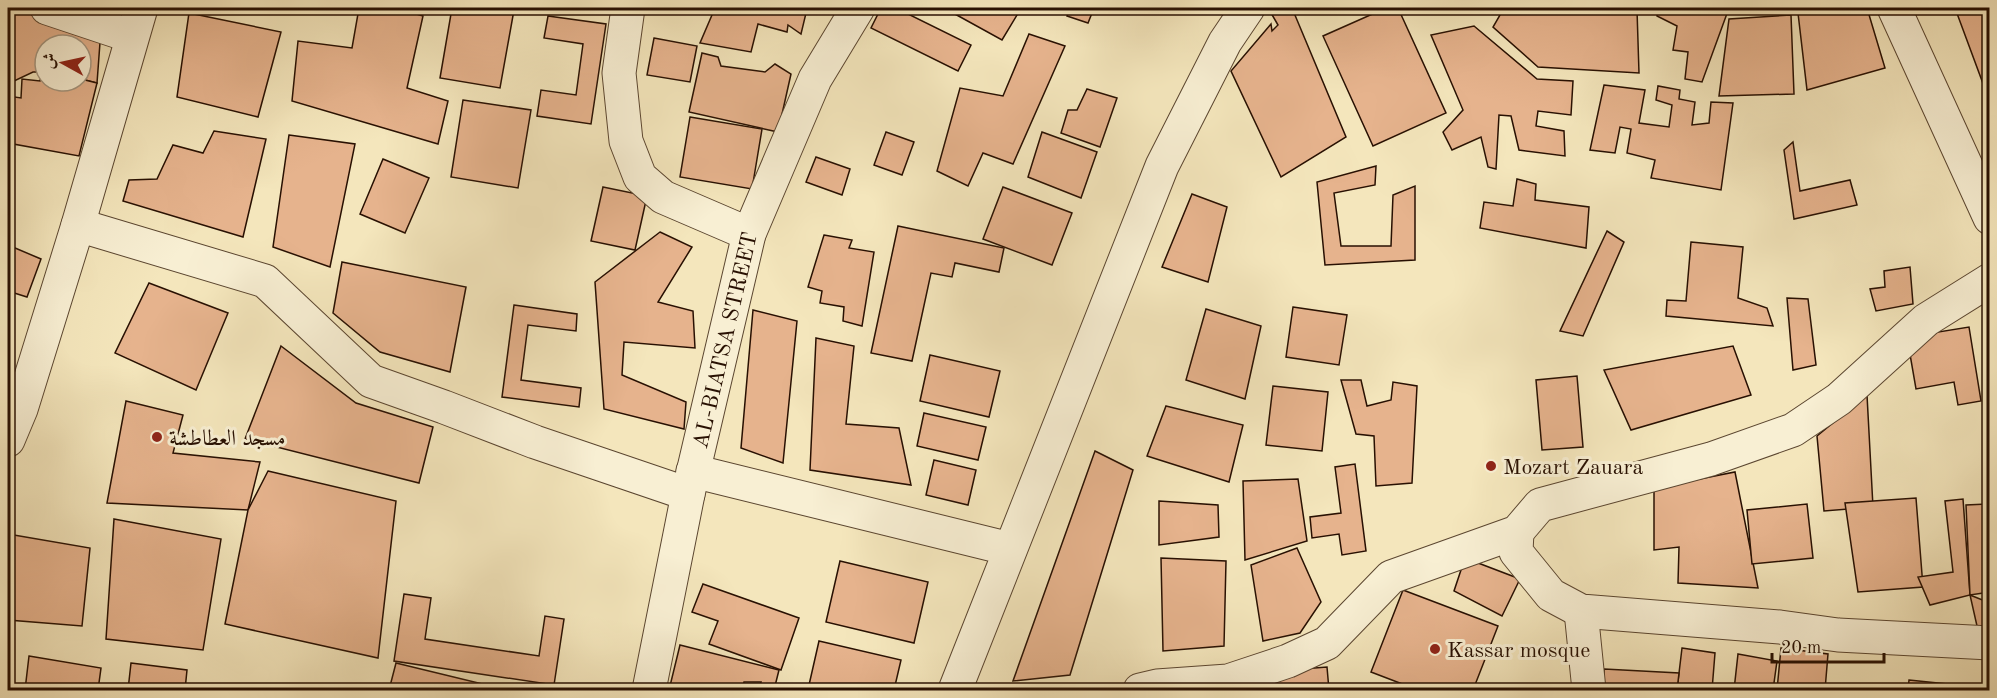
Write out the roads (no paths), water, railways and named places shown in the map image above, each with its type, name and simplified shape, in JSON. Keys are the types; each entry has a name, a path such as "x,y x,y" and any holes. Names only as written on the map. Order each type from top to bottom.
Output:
{"street":[{"path":"8,440 14,407 78,225 136,22 47,8"},
{"path":"628,8 619,73 626,141 640,177 663,196 750,234"},
{"name":"AL-BIATSA STREET","path":"649,690 690,482 750,234 815,79 858,8"},
{"path":"955,690 1162,166 1225,42 1248,8"},
{"path":"1894,8 1989,218"},
{"path":"78,225 265,281 371,381 535,442 690,482 1010,549"},
{"path":"1140,690 1157,686 1228,681 1288,661 1327,643 1391,577 1517,532 1539,505 1711,459 1793,430 1839,399 1926,320 1989,280"},
{"path":"1517,532 1516,552 1537,578 1551,595 1581,611 1780,627 1838,634 1989,643"},
{"path":"1581,611 1589,690"}],"place":[{"name":"مسجد العطاطشة","path":"157,437"},
{"name":"Mozart Zauara","path":"1491,466"},
{"name":"Kassar mosque","path":"1435,649"}]}
